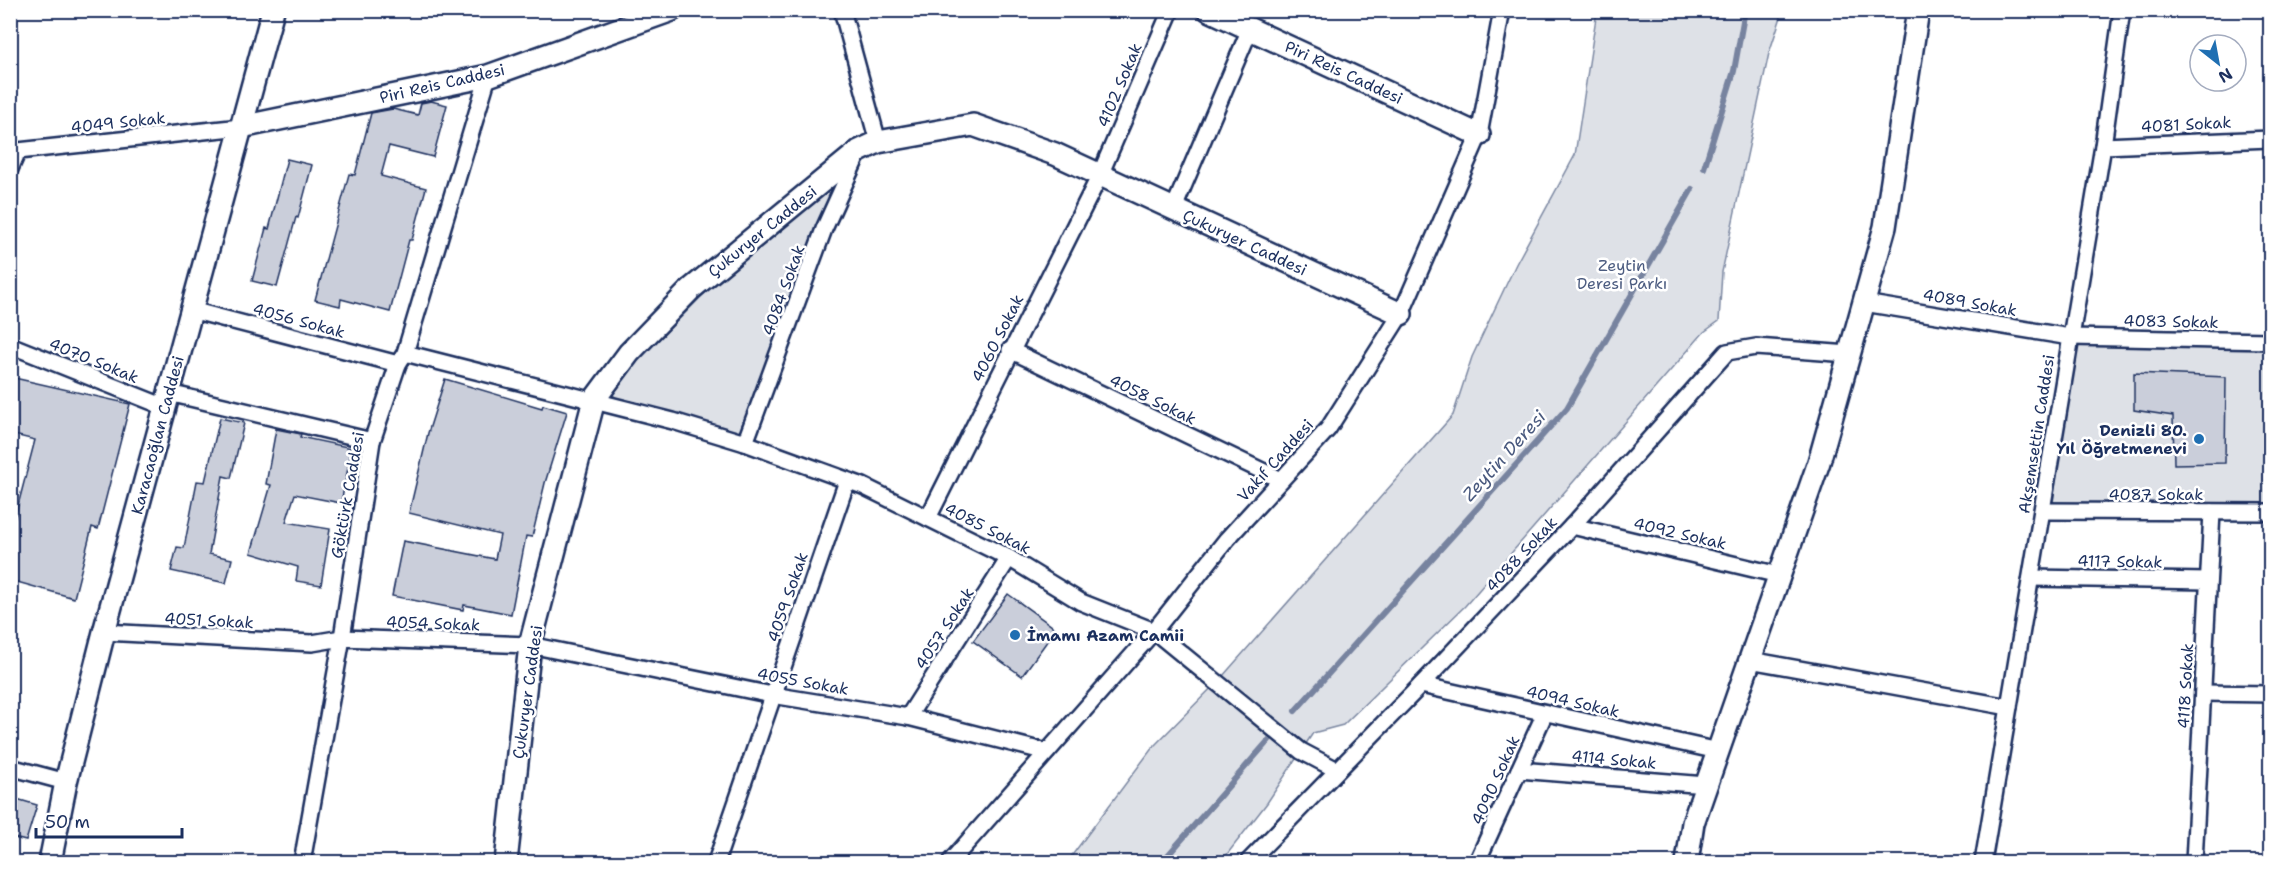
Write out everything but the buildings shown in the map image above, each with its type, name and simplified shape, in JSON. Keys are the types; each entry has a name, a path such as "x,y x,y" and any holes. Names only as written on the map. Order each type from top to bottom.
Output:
{"street":[{"name":"Karacaoğlan Caddesi","path":"50,862 66,782 104,632 273,10"},
{"name":"Piri Reis Caddesi","path":"241,127 488,76 672,10"},
{"path":"842,10 868,147"},
{"name":"4102 Sokak","path":"1100,175 1171,10"},
{"name":"Piri Reis Caddesi","path":"1209,10 1479,135"},
{"name":"Vakıf Caddesi","path":"950,862 1154,631 1227,539 1328,429 1401,314 1479,135 1502,10"},
{"path":"1687,862 1693,823 1819,462 1885,227 1918,10"},
{"name":"Akşemsettin Caddesi","path":"1983,862 2103,146 2122,10"},
{"path":"1174,208 1250,29"},
{"name":"Göktürk Caddesi","path":"302,862 342,638 372,441 401,359 488,76"},
{"name":"Çukuryer Caddesi","path":"506,862 530,645 587,398 691,289 868,147 973,125 1055,154 1401,314"},
{"name":"4049 Sokak","path":"10,169 18,151 241,127"},
{"name":"4081 Sokak","path":"2103,146 2271,139"},
{"name":"4084 Sokak","path":"745,443 824,229 868,147"},
{"name":"4060 Sokak","path":"928,518 1010,350 1100,175"},
{"name":"4089 Sokak","path":"1864,303 2070,337"},
{"name":"4056 Sokak","path":"191,310 401,359 587,398"},
{"name":"4083 Sokak","path":"2070,337 2271,341"},
{"name":"4070 Sokak","path":"10,345 167,400 372,441"},
{"name":"4088 Sokak","path":"1248,862 1572,526 1726,352 1756,347 1849,354"},
{"name":"4058 Sokak","path":"1010,350 1281,480"},
{"name":"4085 Sokak","path":"587,398 745,443 863,486 1010,558 1081,602 1154,631 1301,751 1337,770"},
{"name":"4059 Sokak","path":"716,862 847,481"},
{"name":"4087 Sokak","path":"2042,511 2271,512"},
{"name":"4118 Sokak","path":"2194,862 2212,512"},
{"name":"4092 Sokak","path":"1572,526 1779,575"},
{"name":"4057 Sokak","path":"908,717 1010,558"},
{"name":"4117 Sokak","path":"2031,578 2208,581"},
{"name":"4051 Sokak","path":"104,632 312,643"},
{"name":"4054 Sokak","path":"312,643 342,638 530,645 552,650"},
{"name":"4055 Sokak","path":"552,650 772,694 908,717 1047,752"},
{"path":"1750,660 2009,707"},
{"name":"4094 Sokak","path":"1421,685 1718,751"},
{"path":"2203,693 2271,694"},
{"name":"4090 Sokak","path":"1477,862 1545,713"},
{"path":"10,767 66,782"},
{"name":"4114 Sokak","path":"1519,770 1707,784"}],"green space":[{"name":"Zeytin Deresi Parkı","path":"1597,11 1783,11 1769,53 1722,272 1719,321 1704,332 1465,606 1343,725 1313,733 1267,803 1221,862 1067,862 1153,747 1222,677 1453,415 1472,357 1516,264 1575,155"},
{"path":"840,180 739,435 617,398 610,393 613,385 724,274"},
{"path":"2074,344 2270,346 2270,504 2053,503"}],"waterway":[{"name":"Zeytin Deresi","path":"1704,168 1734,71 1745,10"},
{"name":"Zeytin Deresi","path":"1295,711 1567,408 1692,189"},
{"name":"Zeytin Deresi","path":"1162,862 1269,740"}],"place":[{"name":"Denizli 80. Yıl Öğretmenevi","path":"2199,439"},
{"name":"İmamı Azam Camii","path":"1015,635"}]}
